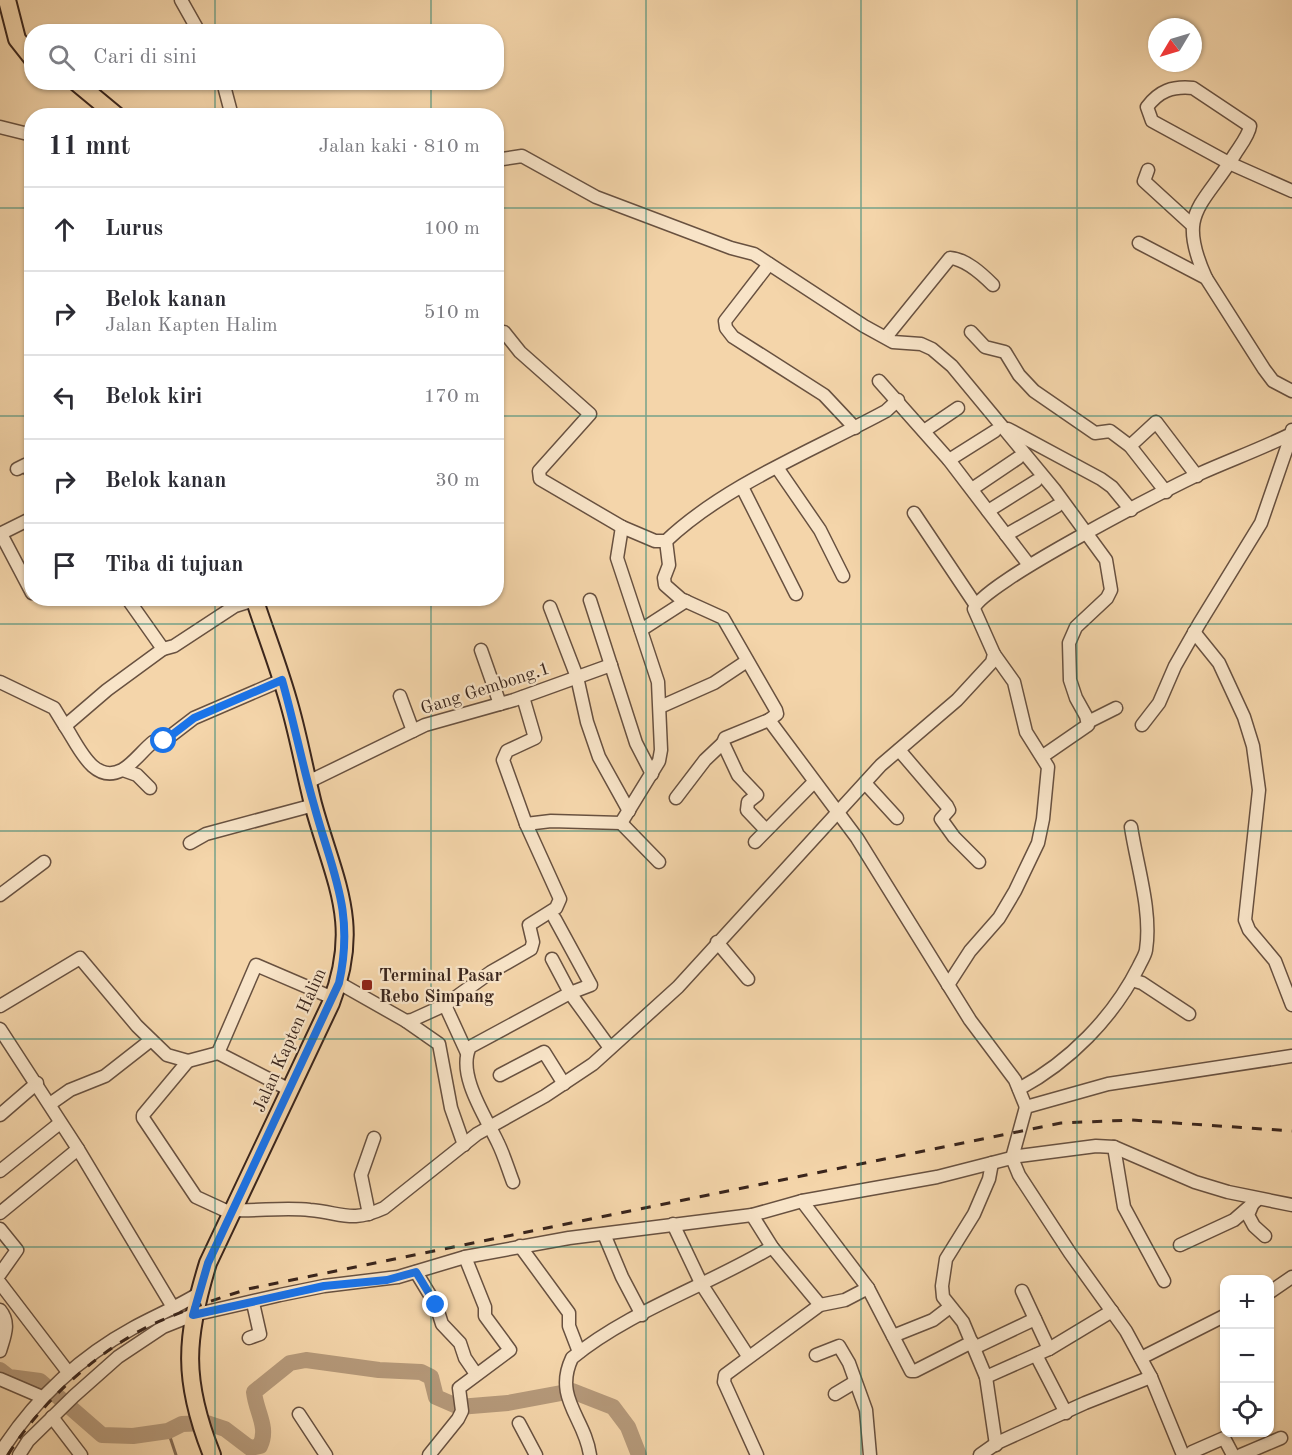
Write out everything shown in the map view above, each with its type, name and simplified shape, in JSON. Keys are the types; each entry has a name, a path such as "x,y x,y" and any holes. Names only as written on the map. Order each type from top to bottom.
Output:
{"main road":[{"path":"7,0 17,39 24,48"},
{"path":"86,90 107,108"},
{"name":"Jalan Kapten Halim","path":"212,1455 197,1412 188,1358 198,1294 208,1263 234,1212 336,991 344,961 345,920 338,879 314,805 282,680 256,606"}],"street":[{"path":"181,0 194,24"},
{"path":"1292,191 1229,163 1152,121 1147,107 1156,94 1181,87 1192,88 1248,123 1250,129 1229,163 1197,210 1191,224 1196,253 1206,278 1273,381 1292,391"},
{"path":"225,90 230,108"},
{"path":"0,126 24,133"},
{"path":"504,159 522,156 596,197 731,248 754,254 864,326 893,342 921,344 932,349 951,366 998,428 1054,489 1106,560 1111,590 1107,598 1076,627 1069,643 1070,680 1088,722"},
{"path":"1148,170 1144,181 1191,224"},
{"path":"1138,243 1206,278"},
{"path":"886,337 950,258 956,258 979,272 993,285"},
{"path":"769,264 736,304 725,321 726,328 747,346 824,395 855,428"},
{"path":"504,332 520,352 590,414 539,471 540,479 622,527 655,541 666,541 690,518 837,435 886,411 898,400"},
{"path":"971,332 985,346 1005,352 1019,375 1034,391 1095,433 1110,432 1130,446 1166,492"},
{"path":"879,381 949,460 1029,565"},
{"path":"924,431 958,408"},
{"path":"1130,446 1156,422 1197,476"},
{"path":"949,460 998,428"},
{"path":"998,428 1101,479 1112,487 1131,510"},
{"path":"975,604 1029,565 1086,534 1197,476 1260,450 1292,432"},
{"path":"1142,725 1158,703 1194,632 1261,523 1292,432"},
{"path":"972,489 1018,458"},
{"path":"17,469 24,466"},
{"path":"778,469 820,530 843,576"},
{"path":"988,511 1036,481"},
{"path":"742,487 796,594"},
{"path":"1006,535 1057,506"},
{"path":"914,513 975,604 974,609 994,654 1014,682 1026,732 1043,756 1048,774 1038,843 999,918 975,945 948,985"},
{"path":"24,522 1,534 24,577"},
{"path":"621,823 652,774 659,761 661,750 658,682 617,558 622,527"},
{"path":"666,541 669,565 664,582 671,591 686,601 723,618 777,714 769,720 725,738 676,798"},
{"path":"590,600 636,743 652,774"},
{"path":"641,630 686,601"},
{"path":"133,606 163,649"},
{"path":"65,726 107,690 163,649 174,646 235,606"},
{"path":"550,607 577,677 587,722 599,757 629,812"},
{"path":"1194,632 1219,663 1244,717 1253,746 1259,790 1245,920 1249,930 1275,961 1292,1005"},
{"path":"481,650 500,704"},
{"path":"188,1061 143,1115 143,1118 196,1197 234,1212 310,1210 345,1218 369,1215 384,1208 489,1126 564,1084 678,987 717,942 751,909 837,811 899,750 957,700 992,662 994,654"},
{"path":"660,707 714,683 747,661"},
{"name":"Gang Gembong.1","path":"309,782 425,725 522,697 610,665"},
{"path":"123,770 153,742 164,741 194,718 282,680"},
{"path":"0,682 54,708 94,769 103,774 123,770 137,775 150,788"},
{"path":"400,696 413,731"},
{"path":"406,1021 445,1005 491,972 528,952 533,942 529,925 560,903 526,824 503,760 507,751 535,738 522,697"},
{"path":"1043,756 1084,729 1088,722 1116,708"},
{"path":"769,720 837,811 928,950 948,985 1019,1089 1026,1107 1012,1158 1019,1175 1070,1253 1112,1311 1141,1358 1188,1454 1224,1438 1233,1455"},
{"path":"723,743 738,775 757,795 748,802 747,810 766,830"},
{"path":"899,750 950,810 941,819 954,837 979,862"},
{"path":"756,842 814,782"},
{"path":"865,783 897,818"},
{"path":"190,843 206,834 314,805"},
{"path":"526,824 551,821 621,823 659,862"},
{"path":"1019,1089 1061,1062 1093,1032 1132,980 1146,952 1143,900 1131,827"},
{"path":"0,895 44,862"},
{"path":"467,1053 470,1047 570,993 591,985 555,919"},
{"path":"717,942 748,979"},
{"path":"1,1004 80,958 151,1040 167,1054 188,1061 218,1053 290,1090"},
{"path":"552,959 570,993 609,1048"},
{"path":"218,1053 256,964 336,991 406,1021 439,1044 450,1108 464,1145"},
{"path":"1132,980 1142,983 1189,1014"},
{"path":"445,1005 467,1053 471,1083 513,1182"},
{"path":"0,1029 37,1083 174,1309"},
{"path":"50,1104 70,1090 105,1076 151,1040"},
{"path":"500,1075 544,1052 564,1084"},
{"path":"1026,1107 1108,1084 1292,1056"},
{"path":"0,1115 37,1083"},
{"path":"0,1171 60,1123"},
{"path":"369,1215 361,1174 374,1138"},
{"path":"19,1455 28,1441 74,1396 141,1341 163,1327 193,1315 324,1286 387,1280 465,1257 520,1246 752,1215 802,1202 937,1177 1012,1158 1096,1146 1114,1147 1195,1182 1255,1201 1292,1204"},
{"path":"1114,1147 1124,1207 1164,1281"},
{"path":"0,1213 78,1149"},
{"path":"992,1163 989,1179 974,1214 944,1265 943,1297 959,1315 986,1377 996,1445"},
{"path":"1255,1201 1248,1215 1254,1226 1265,1236"},
{"path":"1180,1245 1234,1220 1255,1201"},
{"path":"802,1202 868,1288 909,1368 915,1371 1035,1319"},
{"path":"752,1215 772,1247 820,1305"},
{"path":"673,1224 702,1285 748,1356"},
{"path":"0,1229 17,1251 0,1274"},
{"path":"604,1233 622,1277 642,1315"},
{"path":"520,1246 569,1313 569,1326 579,1352"},
{"path":"590,1455 588,1443 570,1409 566,1390 567,1367 572,1358 642,1315 720,1278 772,1247"},
{"path":"434,1453 462,1411 459,1388 510,1350 485,1316 485,1307 465,1257"},
{"path":"416,1272 436,1305 442,1324 460,1342 465,1358 476,1374"},
{"path":"1274,1289 1292,1277"},
{"path":"0,1283 68,1372"},
{"path":"757,1455 724,1382 725,1375 820,1305 845,1300 868,1288"},
{"path":"1022,1291 1049,1349"},
{"path":"0,1453 44,1394 68,1372 125,1333 174,1309 198,1294"},
{"path":"249,1338 260,1334 253,1303"},
{"path":"893,1336 933,1320 950,1306"},
{"path":"0,1310 5,1317 7,1328 0,1352"},
{"path":"986,1377 1036,1356 1112,1311"},
{"path":"1141,1358 1220,1318"},
{"path":"816,1355 839,1346 849,1363 866,1410 870,1455"},
{"path":"1036,1356 1066,1413"},
{"path":"980,1455 996,1445 1066,1413 1151,1377"},
{"path":"0,1379 44,1394"},
{"path":"835,1394 855,1382"},
{"path":"299,1414 326,1455"},
{"path":"52,1417 81,1455"},
{"path":"519,1423 536,1455"},
{"path":"1241,1455 1281,1438"}],"waterway":[{"path":"0,1370 9,1377 40,1381 102,1435 133,1436 168,1431 182,1424 207,1423 225,1429 250,1448 260,1446 263,1432 254,1392 290,1363 306,1360 379,1370 421,1372 431,1377 436,1397 459,1407 508,1403 572,1391 613,1407 628,1427 639,1455"},
{"path":"168,1431 176,1455"}],"railway":[{"path":"8,1455 51,1400 106,1352 157,1322 248,1289 1061,1123 1132,1120 1292,1131"}],"place":[{"name":"Terminal Pasar Rebo Simpang","path":"367,985"}],"route":[{"path":"164,741 194,718 282,680 306,766 314,805 338,879 345,920 344,961 339,983 233,1214 208,1263 193,1315 324,1286 387,1280 416,1272 436,1305"}]}
